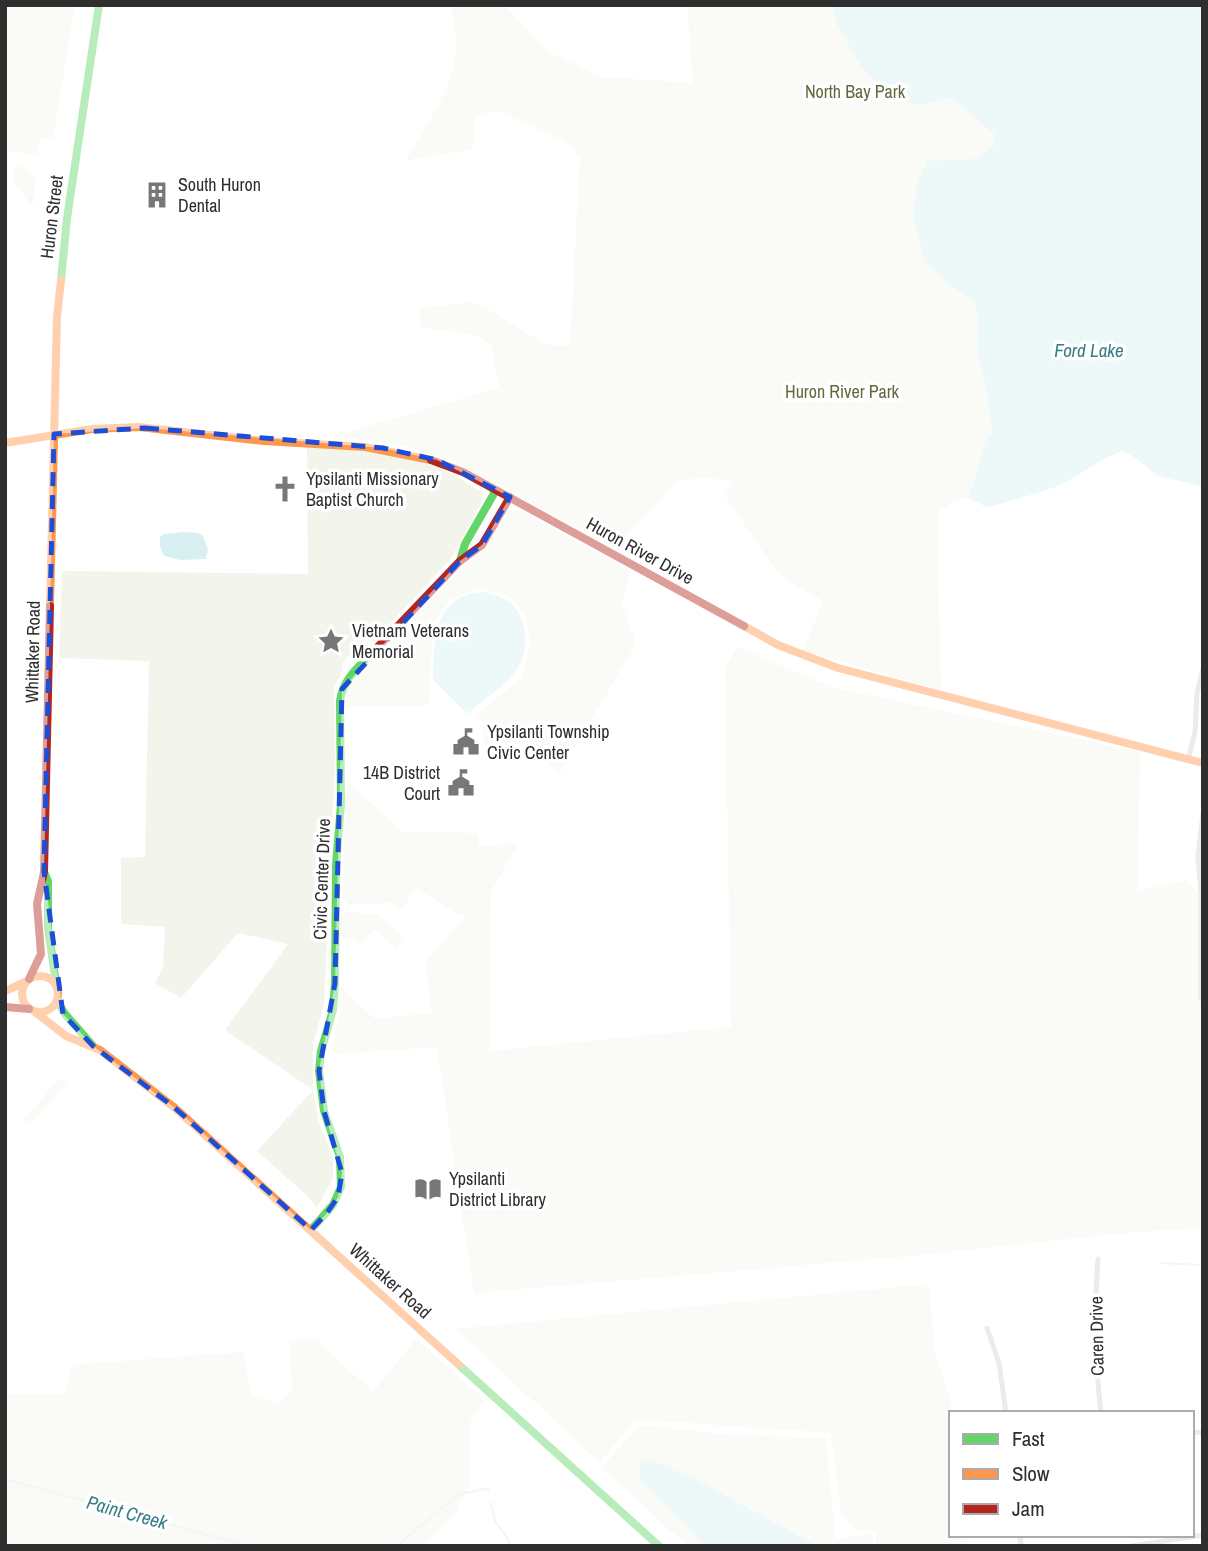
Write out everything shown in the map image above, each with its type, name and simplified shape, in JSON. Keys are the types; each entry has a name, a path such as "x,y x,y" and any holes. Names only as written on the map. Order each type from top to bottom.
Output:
{"main road":[{"name":"Huron Street","path":"54,434 61,267 99,5"},
{"name":"Huron River Drive","path":"5,443 54,434 120,427 383,448 438,460 778,645 807,658 1203,763"},
{"name":"Whittaker Road","path":"28,980 41,953 37,904 44,872 54,434"},
{"name":"Civic Center Drive","path":"460,561 465,544 496,490"},
{"name":"Civic Center Drive","path":"311,1230 333,1205 341,1187 340,1157 324,1111 320,1071 321,1051 333,1010 335,983 342,689 350,675 460,561 482,545 510,497"},
{"name":"Whittaker Road","path":"44,872 48,881 48,928 56,984"},
{"path":"5,991 40,976 49,977 59,992 58,1001 51,1009 32,1011 5,1007"},
{"path":"28,980 21,995 23,1003 32,1011"},
{"name":"Whittaker Road","path":"58,1001 63,1014 85,1034 93,1046"},
{"name":"Whittaker Road","path":"32,1011 66,1036 93,1046 175,1108 659,1546"}],"street":[{"path":"1188,760 1195,732 1197,694 1203,668"},
{"path":"1201,999 1198,857 1203,813"},
{"name":"Caren Drive","path":"1098,1259 1094,1310 1095,1360 1101,1411"},
{"path":"987,1328 999,1363 1006,1411"},
{"path":"1132,1546 1190,1537"}],"highlighted area":[{"path":"145,428 383,448 437,460 510,497 482,545 460,561 342,689 335,983 319,1071 324,1111 342,1173 338,1197 311,1230 175,1108 93,1046 63,1014 44,872 54,434"}],"green space":[{"path":"5,5 75,5 53,138 41,137 37,155 15,151 5,154"},
{"name":"Huron River Park","path":"451,5 495,5 509,9 547,51 601,77 693,83 687,5 831,5 837,25 920,105 950,98 994,133 993,147 974,159 952,159 917,184 913,214 925,262 950,286 974,301 979,324 976,346 987,393 992,433 985,443 969,498 957,500 937,512 941,690 803,651 823,601 780,576 725,496 733,482 706,477 678,481 614,548 457,463 383,441 331,437 499,388 492,346 477,335 420,327 420,309 471,302 488,309 546,345 570,345 580,159 571,145 499,111 486,112 474,118 473,149 406,161 441,100 452,74 456,47"},
{"path":"19,164 36,179 33,205 28,206 29,203 19,187 15,187 14,171"},
{"path":"307,445 384,451 439,467 483,492 483,500 450,560 374,641 364,640 343,662 341,674 334,687 335,762 324,1004 313,1044 313,1090 225,1030 288,944 238,933 181,998 155,983 163,967 165,927 121,924 121,858 145,857 149,661 59,658 62,571 308,574"},
{"path":"508,511 521,511 630,571 622,604 636,644 559,774 529,743 484,745 482,719 476,715 522,677 531,643 524,614 510,597 477,587 450,600 433,623 429,702 425,706 350,706 345,702 349,682 466,564 488,546"},
{"path":"737,647 834,688 1140,752 1138,891 1187,880 1203,899 1203,1228 1134,1232 899,1257 474,1293 437,1047 331,1054 340,1013 341,987 375,1019 432,1013 425,961 467,916 457,913 416,888 400,911 392,903 348,904 342,898 346,786 349,783 403,832 478,833 479,846 519,843 491,891 490,1051 731,1027 725,669"},
{"path":"347,912 379,915 403,936 396,949 374,929 360,945 352,938 340,936 340,917"},
{"path":"59,1080 68,1082 31,1124 25,1123 24,1118"},
{"path":"313,1090 318,1120 333,1157 333,1178 317,1208 257,1151"},
{"path":"929,1284 935,1354 952,1411 949,1411 949,1537 967,1537 968,1546 877,1546 875,1531 856,1530 841,1514 831,1433 635,1419 600,1463 456,1329"},
{"path":"316,1339 373,1392 416,1339 485,1400 470,1422 470,1484 456,1513 422,1546 5,1546 5,1394 66,1394 71,1365 243,1352 251,1394 280,1404 292,1389 289,1340"},
{"path":"640,1425 727,1435 826,1438 835,1539 872,1534 873,1546 687,1546 602,1467"}],"water":[{"name":"Ford Lake","path":"831,5 1203,5 1203,487 1158,476 1122,451 1064,483 1039,493 988,508 969,498 985,443 992,433 987,393 976,345 979,324 974,301 950,286 925,262 913,214 917,184 928,161 974,159 993,147 994,133 950,98 920,105 894,100 862,68 837,25"},
{"path":"183,532 203,536 208,549 206,559 180,560 164,556 160,537"},
{"path":"483,592 502,598 515,607 525,634 524,653 511,676 467,714 433,680 434,650 439,622 445,611 466,595"},
{"path":"650,1459 701,1482 817,1546 705,1546 640,1481 639,1464"}],"waterway":[{"path":"1160,1263 1203,1265"},
{"name":"Paint Creek","path":"5,1479 248,1546"},
{"name":"Paint Creek","path":"397,1546 457,1495 488,1488 488,1491"},
{"name":"Paint Creek","path":"491,1503 495,1521 509,1541 509,1546"}],"traffic: fast":[{"path":"61,280 67,218 99,5"},
{"path":"460,561 465,544 496,490"},
{"path":"311,1230 333,1205 341,1187 340,1157 324,1111 319,1071 321,1051 333,1010 335,983 336,865 341,804 340,701 354,671 369,656"},
{"path":"44,872 48,881 48,928 56,984"},
{"path":"57,1001 93,1046"},
{"path":"459,1365 659,1546"}],"traffic: slow":[{"path":"50,606 57,317 61,280"},
{"path":"5,443 92,429 139,427 264,441 365,447 431,460"},
{"path":"744,626 778,645 838,668 1203,763"},
{"path":"40,976 53,981 58,994 53,1007 40,1012 27,1007 22,994 27,981 40,976"},
{"path":"5,991 25,982"},
{"path":"35,1012 66,1036 100,1050 175,1108 459,1365"}],"traffic: jam":[{"path":"431,460 463,472 744,626"},
{"path":"369,656 460,561 482,545 510,497"},
{"path":"29,979 41,954 37,904 44,872 50,606"},
{"path":"5,1007 29,1009"}],"place":[{"name":"South Huron Dental","path":"157,195"},
{"name":"Ypsilanti Missionary Baptist Church","path":"285,489"},
{"name":"Vietnam Veterans Memorial","path":"331,641"},
{"name":"Ypsilanti Township Civic Center","path":"466,742"},
{"name":"14B District Court","path":"461,783"},
{"name":"Ypsilanti District Library","path":"428,1189"}],"park label":[{"name":"North Bay Park","path":"855,92"}]}
